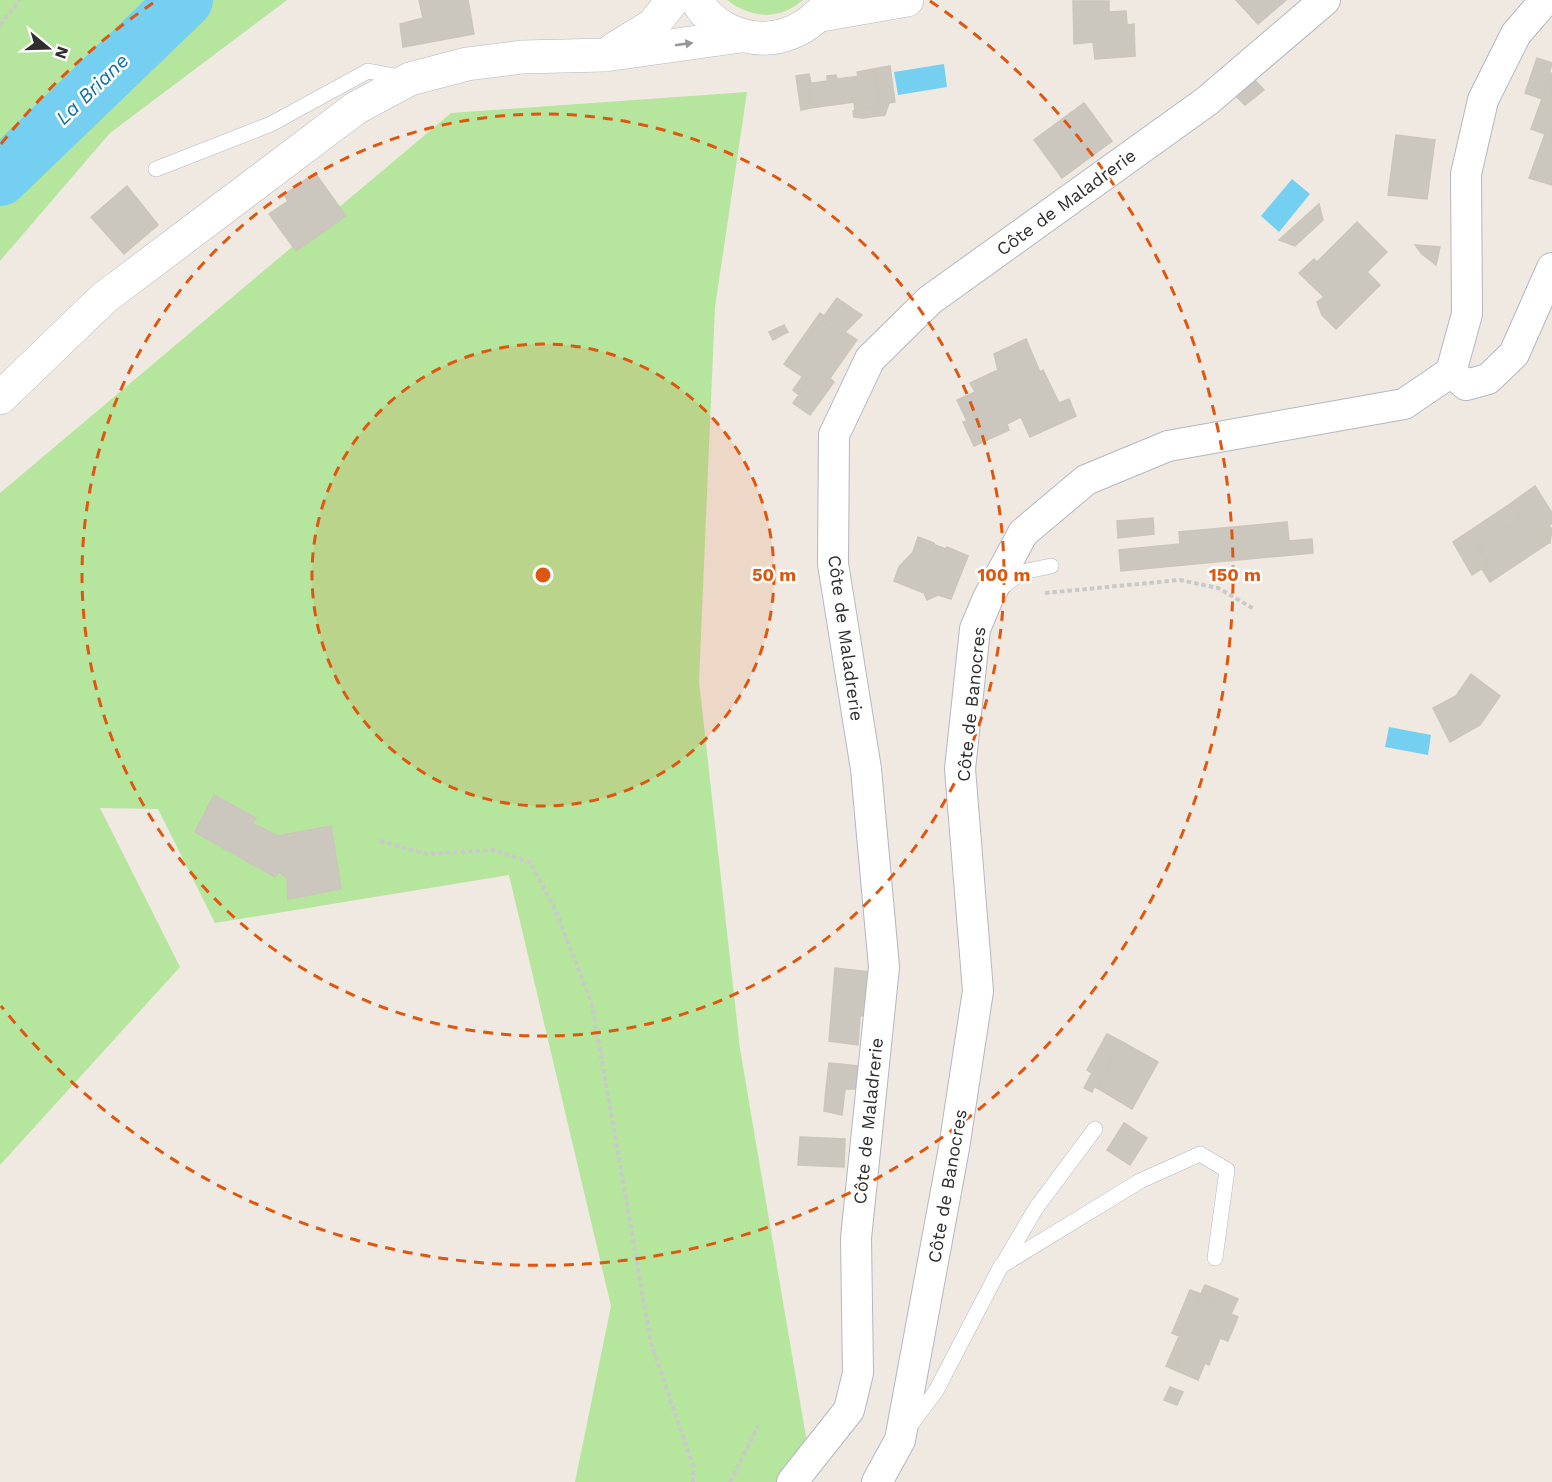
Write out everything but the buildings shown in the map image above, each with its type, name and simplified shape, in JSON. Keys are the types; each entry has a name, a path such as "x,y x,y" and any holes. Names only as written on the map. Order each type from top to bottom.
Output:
{"main road":[{"path":"605,55 653,25 673,0"},
{"path":"697,0 717,24 741,36"},
{"path":"0,398 104,298 356,108 410,79 466,64 522,57 605,55 741,36 763,39 784,37 804,28 827,7 907,0"}],"street":[{"name":"Côte de Maladrerie","path":"792,1482 849,1410 858,1373 856,1238 884,967 866,769 833,564 834,435 870,359 930,300 1207,101 1325,0"},
{"path":"1545,0 1516,34 1483,100 1466,174 1467,314 1451,372 1466,385 1488,379 1514,354 1552,268"},
{"name":"Côte de Banocres","path":"877,1482 900,1440 954,1148 978,991 960,769 975,629 988,598 1023,533 1086,480 1168,447 1404,404 1451,372"}],"lane":[{"path":"156,170 271,124 368,71 410,79"},
{"path":"988,598 1022,572 1051,566"},
{"path":"900,1440 936,1391 1001,1266 1036,1208 1095,1129"},
{"path":"1001,1266 1140,1181 1200,1154 1227,1170 1215,1258"}],"path":[{"path":"0,25 20,0"},
{"path":"988,598 1097,590 1180,580 1218,588 1254,609"},
{"path":"380,841 426,854 494,850 530,862 555,909 592,1004 651,1343 693,1466 693,1482"},
{"path":"730,1482 758,1426"}],"green space":[{"path":"0,0 287,0 110,133 0,261"},
{"path":"727,0 803,0 785,11 765,15 745,11"},
{"path":"747,92 715,307 699,681 740,1049 807,1443 778,1482 575,1482 611,1306 509,875 215,923 158,809 100,808 180,967 0,1165 0,493 451,113"}],"water":[{"path":"944,64 947,87 898,95 894,72"},
{"path":"1292,179 1310,194 1279,232 1261,216"},
{"path":"1389,727 1431,735 1428,755 1385,747"}],"waterway":[{"name":"La Briane","path":"0,178 185,0"}]}
